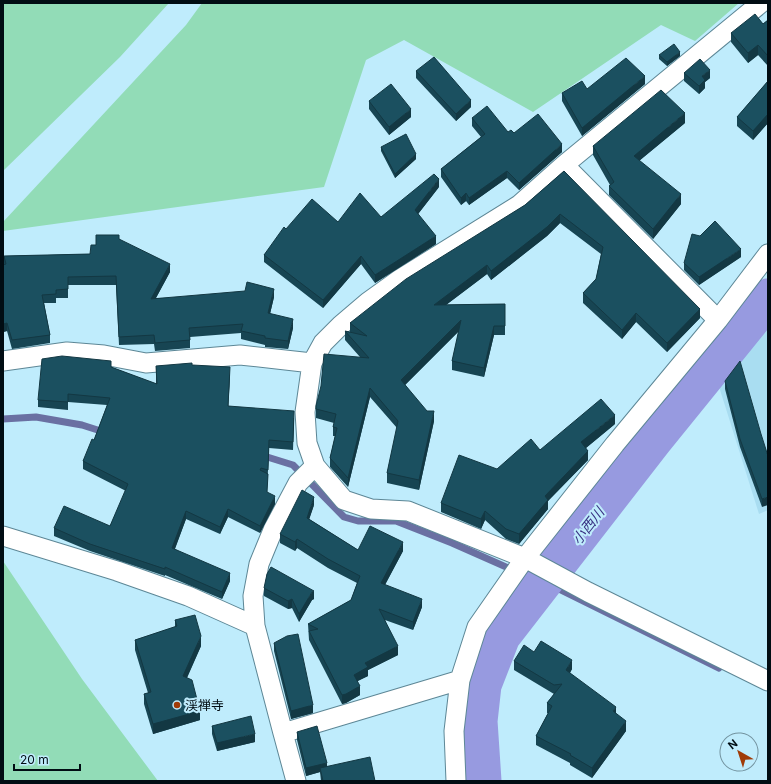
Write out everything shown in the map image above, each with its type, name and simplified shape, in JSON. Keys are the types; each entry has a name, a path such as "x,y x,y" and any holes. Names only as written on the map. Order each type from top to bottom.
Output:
{"street":[{"path":"761,3 564,165 519,205 459,241 368,302 341,325 323,344 312,364 305,412 307,442 315,466 344,500 371,509 408,511 525,558 588,592 768,681"},
{"path":"564,165 718,320"},
{"path":"456,781 454,731 460,680 477,627 525,558 615,444 718,320 768,254"},
{"path":"3,361 67,352 104,355 146,363 240,355 312,364"},
{"path":"296,781 255,626 253,596 259,564 273,530 298,483 315,466"},
{"path":"3,536 124,573 188,596 255,626"},
{"path":"283,733 460,680"}],"shaded area":[{"path":"768,313 768,510 759,514 716,377"}],"green space":[{"path":"3,3 169,3 120,57 3,171"},
{"path":"202,3 739,3 695,41 661,25 533,112 404,40 366,60 324,187 3,231 3,222 186,25"},
{"path":"3,561 82,679 158,781 3,781"}],"building":[{"path":"755,14 763,24 768,20 768,56 758,45 748,53 731,33"},
{"path":"674,44 680,52 667,62 659,55"},
{"path":"434,57 471,100 456,114 416,71"},
{"path":"626,58 645,76 582,128 562,93 582,81 587,89"},
{"path":"700,59 710,70 702,76 705,80 699,86 684,73"},
{"path":"768,81 768,114 753,131 737,117"},
{"path":"391,84 411,109 389,127 369,101"},
{"path":"661,90 685,113 634,156 681,194 653,229 609,186 614,182 593,146"},
{"path":"487,106 508,132 511,130 514,133 538,114 562,144 519,183 507,171 469,198 466,193 461,198 441,169 485,134 472,118"},
{"path":"406,134 416,154 395,174 381,147"},
{"path":"564,171 700,309 667,343 636,313 622,330 583,293 596,279 603,247 560,214 547,227 491,271 487,265 434,305 505,304 505,326 494,326 484,368 452,361 461,320 401,380 427,411 434,411 419,480 387,473 398,421 370,388 348,478 330,458 337,428 333,427 336,414 316,409 321,386 324,354 369,358 345,331 367,336 350,323 406,279 525,205"},
{"path":"434,174 439,179 415,210 436,236 375,275 361,256 323,300 264,255 284,227 286,229 312,199 338,222 360,193 381,217"},
{"path":"715,221 741,249 699,277 684,263 692,234 700,236"},
{"path":"96,235 119,235 119,239 170,264 151,299 245,291 247,282 274,289 268,313 293,319 288,341 265,338 265,336 241,331 243,324 189,328 190,340 155,343 154,335 119,337 116,276 68,277 68,289 56,290 56,294 42,295 50,335 12,340 7,323 3,324 3,265 6,264 4,256 90,254 91,245 96,245"},
{"path":"62,356 111,361 111,367 157,384 156,366 192,363 192,365 230,367 228,406 294,411 293,442 269,440 268,470 261,468 260,470 268,474 267,492 275,496 260,526 228,509 220,527 186,511 172,548 230,573 222,592 165,567 165,569 90,544 54,528 64,506 110,526 128,484 83,461 92,439 94,440 110,398 68,394 68,402 38,400 42,359"},
{"path":"740,361 768,456 768,497 762,499 740,439 725,381"},
{"path":"601,399 615,415 581,442 588,451 545,496 548,500 519,534 506,529 485,511 481,519 441,503 459,455 497,469 531,439 540,450"},
{"path":"302,490 314,497 307,518 358,550 370,526 403,542 381,583 422,599 413,622 379,609 398,646 365,663 368,667 354,675 360,686 342,695 309,631 318,629 308,624 351,600 360,576 328,559 297,539 295,542 280,534"},
{"path":"271,567 314,591 299,614 292,599 288,601 264,588 267,574"},
{"path":"195,615 201,636 183,676 192,680 200,711 153,724 144,694 151,692 135,640 177,626 175,620"},
{"path":"298,634 313,705 291,711 274,643 287,636"},
{"path":"541,641 572,660 566,670 616,707 613,711 626,721 592,768 570,755 571,754 536,736 552,706 547,703 562,684 554,685 514,661 524,645 534,652"},
{"path":"251,716 255,734 217,743 212,726"},
{"path":"317,726 327,763 306,768 297,732"},
{"path":"370,757 375,781 323,781 320,768"}],"waterway":[{"name":"小西川","path":"482,781 478,721 482,685 501,636 653,440 768,298"},
{"path":"3,419 36,417 82,425 107,433"},
{"path":"260,456 293,465 344,517 358,521 396,521 452,543 542,583"},
{"path":"543,581 719,668"}],"place":[{"name":"渓禅寺","path":"177,705"}]}
